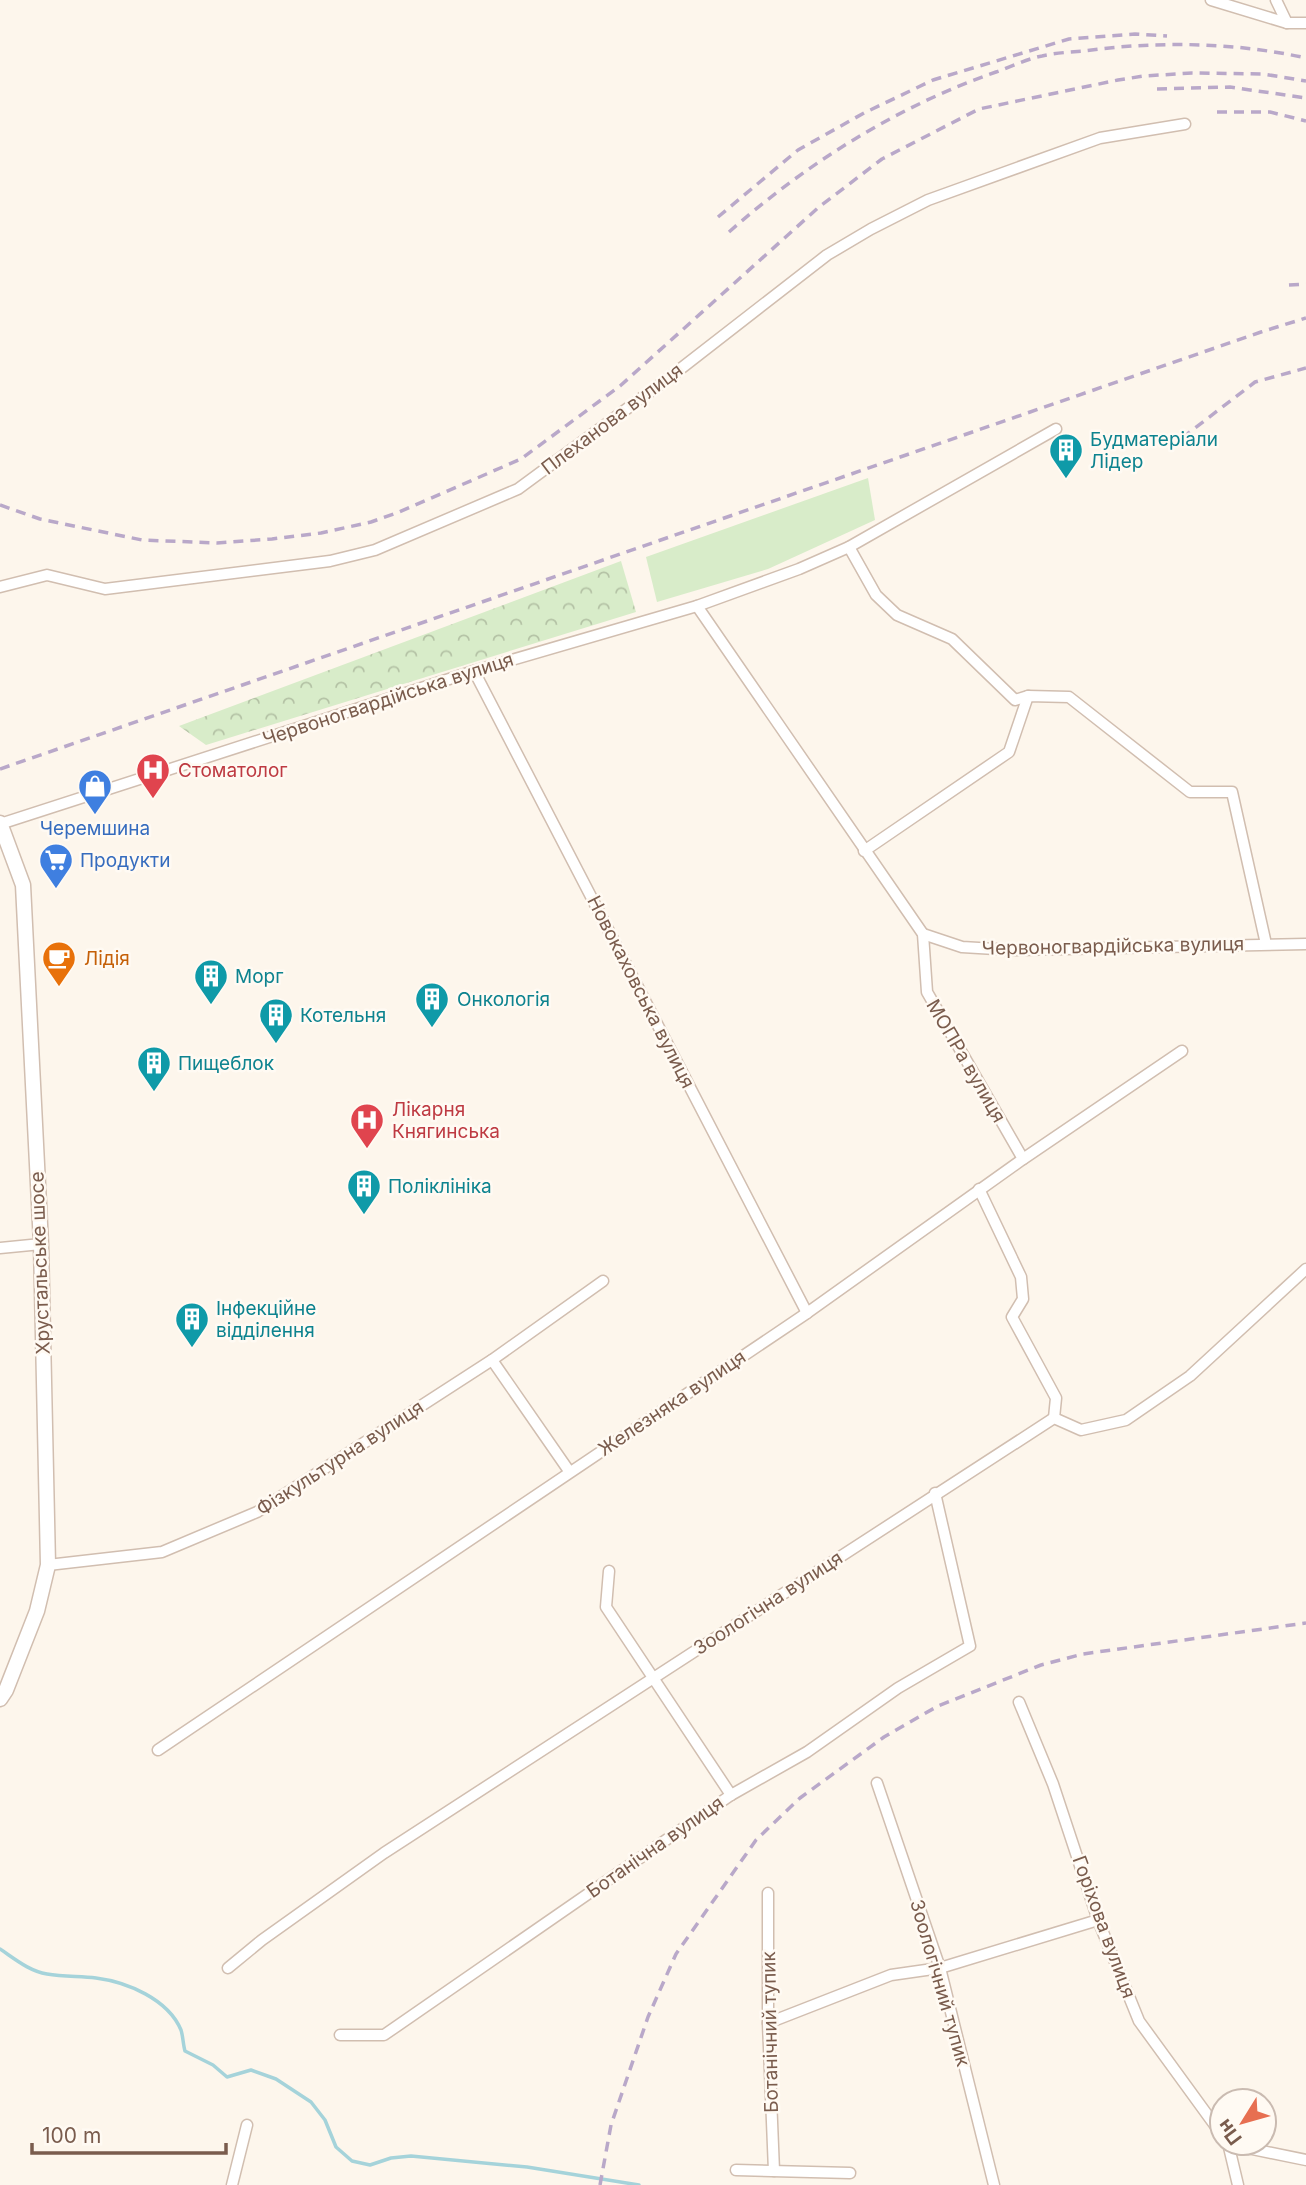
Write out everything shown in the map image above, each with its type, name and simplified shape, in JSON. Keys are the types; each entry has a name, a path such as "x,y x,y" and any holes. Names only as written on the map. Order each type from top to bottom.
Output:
{"street":[{"path":"1211,0 1287,23 1306,23"},
{"path":"1276,0 1287,23"},
{"name":"Плеханова вулиця","path":"0,587 47,575 105,589 330,561 374,550 518,489 670,377 827,255 871,229 928,200 1100,138 1185,124"},
{"name":"Червоногвардійська вулиця","path":"0,823 474,671 697,606 799,569 849,547 1056,429"},
{"path":"849,547 876,595 897,615 952,639 1015,700 1028,696 1069,697 1191,792 1233,792 1266,944"},
{"path":"697,606 923,934"},
{"name":"Новокаховська вулиця","path":"474,671 807,1312"},
{"path":"864,851 1009,752 1028,696"},
{"name":"Хрустальське шосе","path":"0,823 23,885 41,1244 48,1565 37,1611 0,1699"},
{"name":"Червоногвардійська вулиця","path":"923,934 962,947 1012,950 1306,944"},
{"name":"МОПРа вулиця","path":"923,934 927,992 1023,1159"},
{"name":"Железняка вулиця","path":"158,1749 807,1312 979,1189 1182,1051"},
{"path":"979,1189 1021,1277 1023,1298 1012,1317 1056,1398 1054,1418 1081,1430 1126,1420 1190,1376 1306,1269"},
{"path":"0,1248 41,1244"},
{"name":"Фізкультурна вулиця","path":"48,1565 162,1552 257,1512 492,1360 603,1281"},
{"path":"492,1360 569,1471"},
{"name":"Зоологічна вулиця","path":"228,1969 262,1940 384,1853 1054,1418"},
{"name":"Ботанічна вулиця","path":"340,2035 384,2035 731,1794 807,1752 898,1688 970,1646 935,1493"},
{"path":"609,1572 606,1607 731,1794"},
{"name":"Горіхова вулиця","path":"1019,1702 1053,1784 1098,1920 1139,2021 1208,2116"},
{"name":"Зоологічний тупик","path":"877,1783 940,1968 994,2185"},
{"name":"Ботанічний тупик","path":"768,1893 768,2023 774,2171"},
{"path":"768,2023 891,1975 940,1968 1098,1920"},
{"path":"232,2185 247,2125"},
{"path":"1278,2153 1306,2160"},
{"name":"Горіхова вулиця","path":"1230,2157 1238,2185"},
{"path":"736,2170 850,2173"}],"green space":[{"path":"868,478 875,520 768,569 657,602 646,557"},
{"path":"621,561 636,612 206,745 179,726"}],"waterway":[{"path":"0,1949 40,1972 121,1983 157,2001 175,2019 181,2030 185,2051 213,2065 227,2077 251,2070 276,2079 311,2102 325,2120 336,2147 352,2161 370,2165 391,2158 411,2156 527,2167 639,2185"}],"railway":[{"path":"718,217 798,150 864,113 933,80 1069,39 1135,34 1167,36"},
{"path":"729,232 822,160 889,119 960,86 1030,59 1111,48 1167,45 1223,46 1306,58"},
{"path":"0,505 40,519 142,540 217,543 272,539 321,533 371,522 521,459 620,386 819,207 882,159 979,109 1144,76 1192,73 1263,74 1306,81"},
{"path":"1157,89 1230,87 1306,98"},
{"path":"1217,112 1270,112 1306,121"},
{"path":"1289,285 1306,284"},
{"path":"0,769 1306,318"},
{"path":"1182,438 1255,382 1306,368"},
{"path":"600,2185 611,2125 648,2017 676,1954 756,1840 800,1798 884,1737 938,1706 1041,1665 1083,1654 1306,1623"}],"place":[{"name":"Будматеріали Лідер","path":"1066,480"},
{"name":"Стоматолог","path":"153,800"},
{"name":"Черемшина","path":"95,816"},
{"name":"Продукти","path":"56,890"},
{"name":"Лідія","path":"59,988"},
{"name":"Морг","path":"211,1006"},
{"name":"Онкологія","path":"432,1029"},
{"name":"Котельня","path":"276,1045"},
{"name":"Пищеблок","path":"154,1093"},
{"name":"Лікарня Княгинська","path":"367,1150"},
{"name":"Поліклініка","path":"364,1216"},
{"name":"Інфекційне відділення","path":"192,1349"}]}
